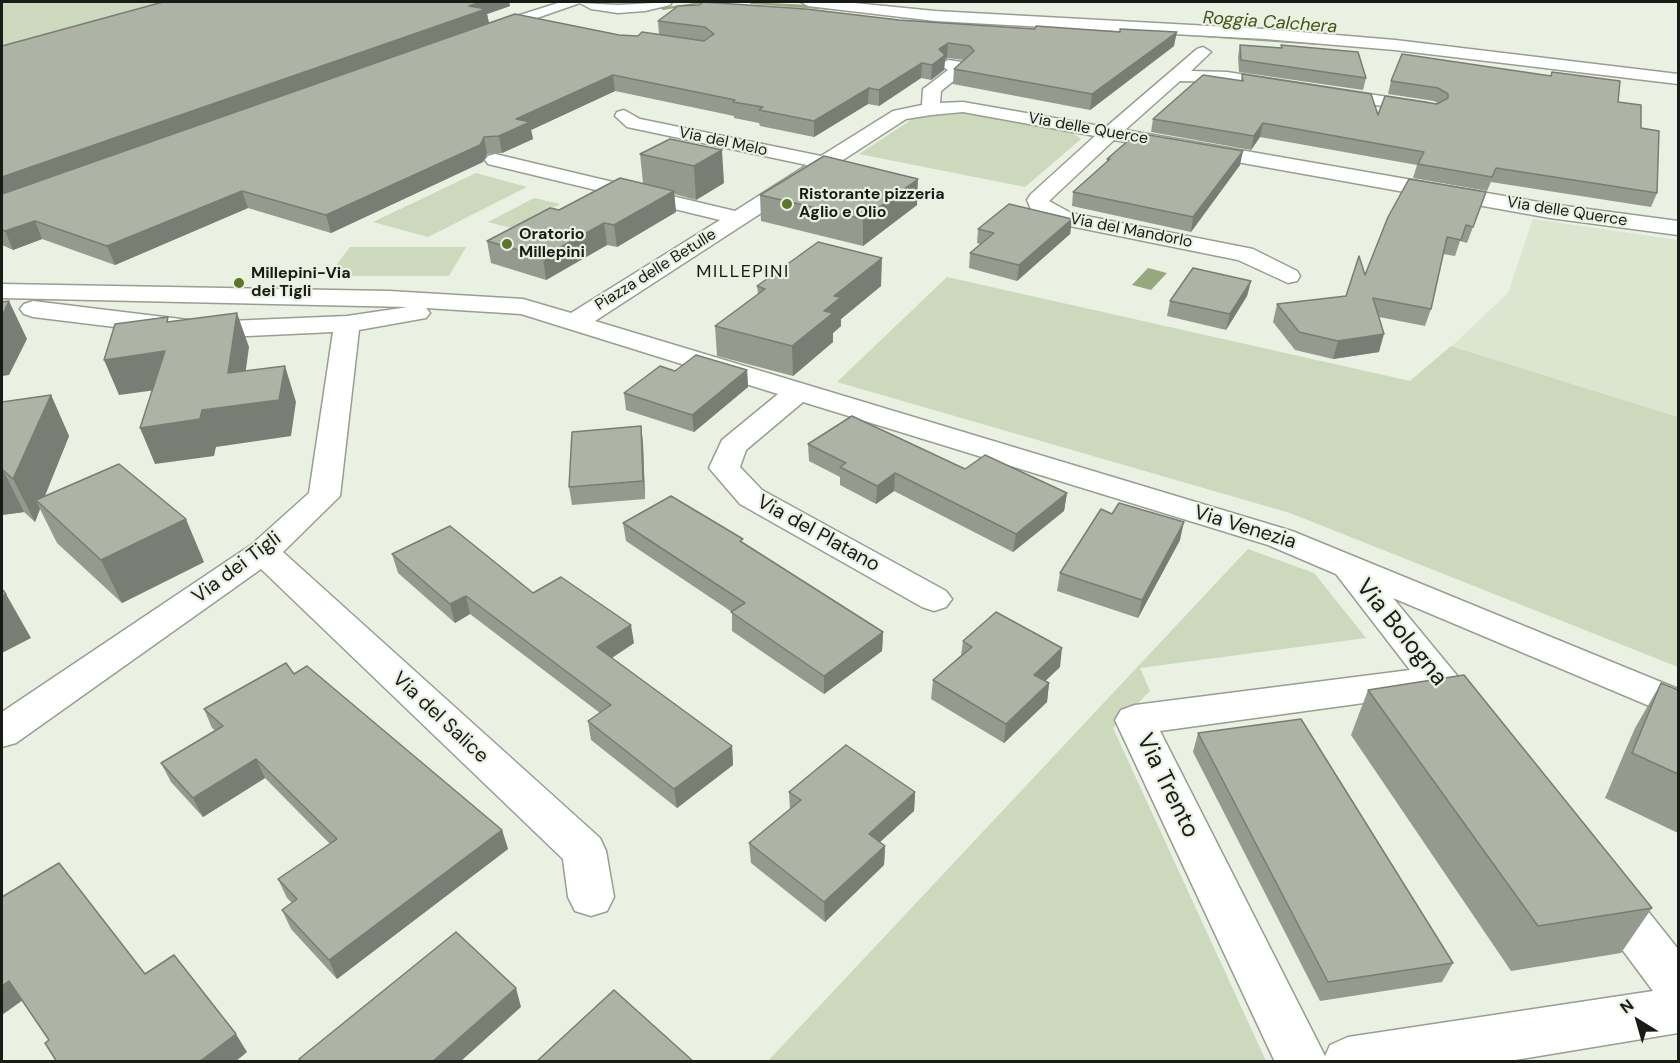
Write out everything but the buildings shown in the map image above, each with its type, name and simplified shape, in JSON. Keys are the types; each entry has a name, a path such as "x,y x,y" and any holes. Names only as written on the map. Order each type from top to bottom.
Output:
{"street":[{"path":"463,39 574,2"},
{"path":"587,2 605,8"},
{"path":"528,17 605,8 632,9 666,2"},
{"path":"808,2 935,16 1253,33 1395,45 1678,79"},
{"path":"528,17 559,24"},
{"path":"1110,133 1203,52"},
{"path":"931,109 932,89 963,67 948,65"},
{"path":"1176,76 1227,77 1434,109"},
{"name":"Via delle Querce","path":"738,218 900,115 931,109 963,107 1550,211 1678,228"},
{"name":"Via del Melo","path":"624,116 634,123 824,164"},
{"name":"Via del Mandorlo","path":"1110,133 1038,200 1040,207 1065,218 1245,254 1288,276"},
{"path":"495,160 738,218"},
{"name":"Piazza delle Betulle","path":"575,322 738,218"},
{"path":"2,291 339,315"},
{"path":"2,303 66,315 205,330 385,309 468,303 523,307 797,392"},
{"name":"Via dei Tigli","path":"2,732 263,552 324,496 339,315"},
{"name":"Via Venezia","path":"797,392 1280,538 1678,705"},
{"name":"Via del Platano","path":"797,392 733,446 724,468 751,497 934,599"},
{"name":"Via del Salice","path":"263,552 584,851 591,897"},
{"name":"Via Bologna","path":"1346,565 1475,726"},
{"name":"Via Trento","path":"1302,1062 1135,720 1439,680"},
{"path":"1584,865 1678,985"},
{"path":"1348,1062 1678,1010"}],"shaded area":[{"path":"2,2 174,2 2,49"},
{"path":"950,111 1069,130 1081,139 1025,187 859,154 917,116"},
{"path":"476,173 527,187 428,237 373,222"},
{"path":"534,198 560,204 515,229 488,222"},
{"path":"1533,219 1678,240 1678,417 1452,346 1508,293"},
{"path":"350,247 466,247 449,276 328,276"},
{"path":"1148,268 1167,273 1151,290 1132,285"},
{"path":"947,277 1410,381 1451,346 1678,417 1678,667 1290,513 837,382"},
{"path":"1248,549 1314,573 1366,638 1140,668 1150,691 1113,728 1266,1061 767,1062"}],"waterway":[{"name":"Roggia Calchera","path":"663,8 709,2"},
{"name":"Roggia Calchera","path":"751,2 831,8"},
{"name":"Roggia Calchera","path":"1162,33 1318,43"}],"place":[{"name":"Ristorante pizzeria Aglio e Olio","path":"787,204"},
{"name":"Oratorio Millepini","path":"507,244"},
{"name":"Millepini-Via dei Tigli","path":"239,283"}],"district":[{"name":"MILLEPINI","path":"743,272"}]}
